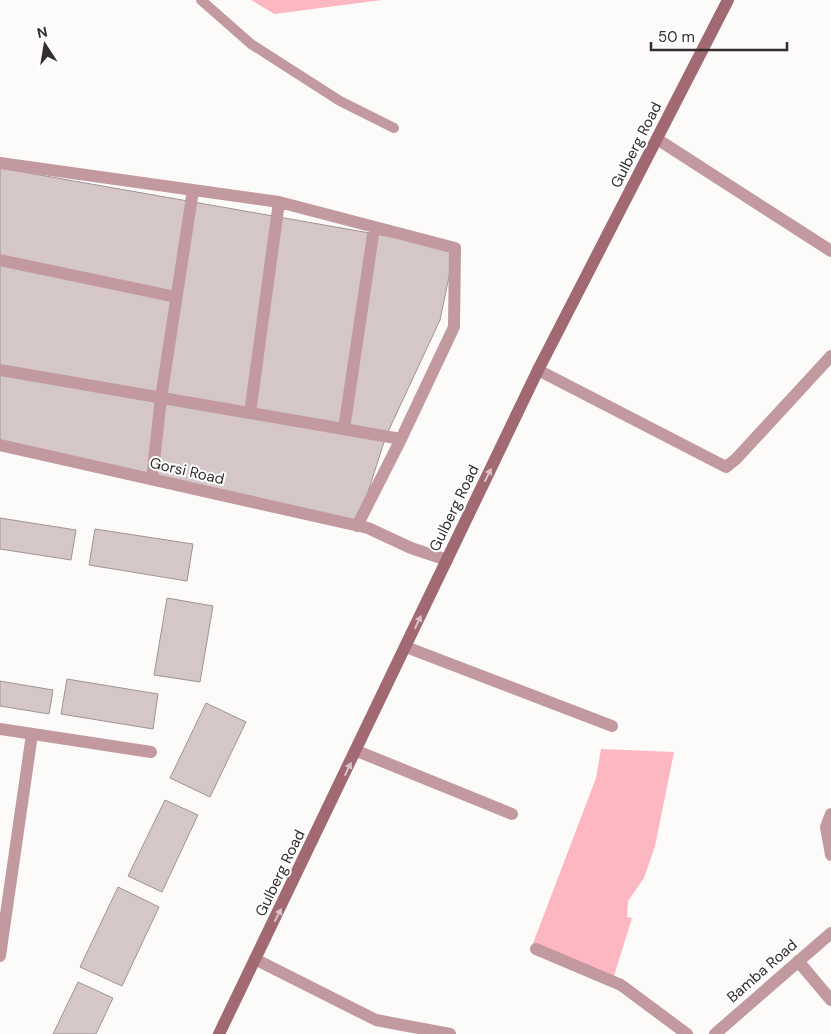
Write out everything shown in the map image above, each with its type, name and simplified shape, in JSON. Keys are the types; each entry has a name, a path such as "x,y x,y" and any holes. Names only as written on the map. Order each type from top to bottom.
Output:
{"street":[{"name":"Gulberg Road","path":"219,1034 357,751 538,370 728,0"},
{"path":"657,139 831,251"},
{"path":"0,163 279,202 455,248 454,326 362,527"},
{"path":"152,479 161,398 193,190"},
{"path":"250,413 279,202"},
{"path":"344,429 374,228"},
{"path":"0,260 176,297"},
{"path":"538,370 726,467 736,459 831,356"},
{"path":"0,370 401,439"},
{"name":"Gorsi Road","path":"0,445 362,527 411,548 447,560"},
{"path":"406,647 612,726"},
{"path":"0,730 151,752"},
{"path":"0,956 32,734"},
{"path":"357,751 512,814"},
{"path":"831,814 826,826 831,855"},
{"name":"Bamba Road","path":"715,1034 831,933"},
{"path":"536,949 621,985 687,1034"},
{"path":"255,959 376,1020 450,1034"},
{"path":"798,961 831,1000"}],"lane":[{"path":"201,0 251,44 340,101 394,128"}],"shaded area":[{"path":"251,0 382,0 274,14"},
{"path":"601,749 674,752 655,846 644,878 628,901 627,917 632,918 614,976 532,946 596,778"}],"building":[{"path":"0,168 455,248 440,320 386,436 357,526 0,445"},
{"path":"0,518 76,530 71,560 0,549"},
{"path":"95,529 193,544 187,581 89,565"},
{"path":"167,598 213,606 200,682 154,675"},
{"path":"67,679 158,694 153,729 61,714"},
{"path":"0,681 53,690 49,714 0,706"},
{"path":"206,703 246,722 210,797 170,778"},
{"path":"165,800 198,815 162,892 128,876"},
{"path":"118,887 159,907 122,986 80,967"},
{"path":"78,982 113,998 96,1034 53,1034"}]}
